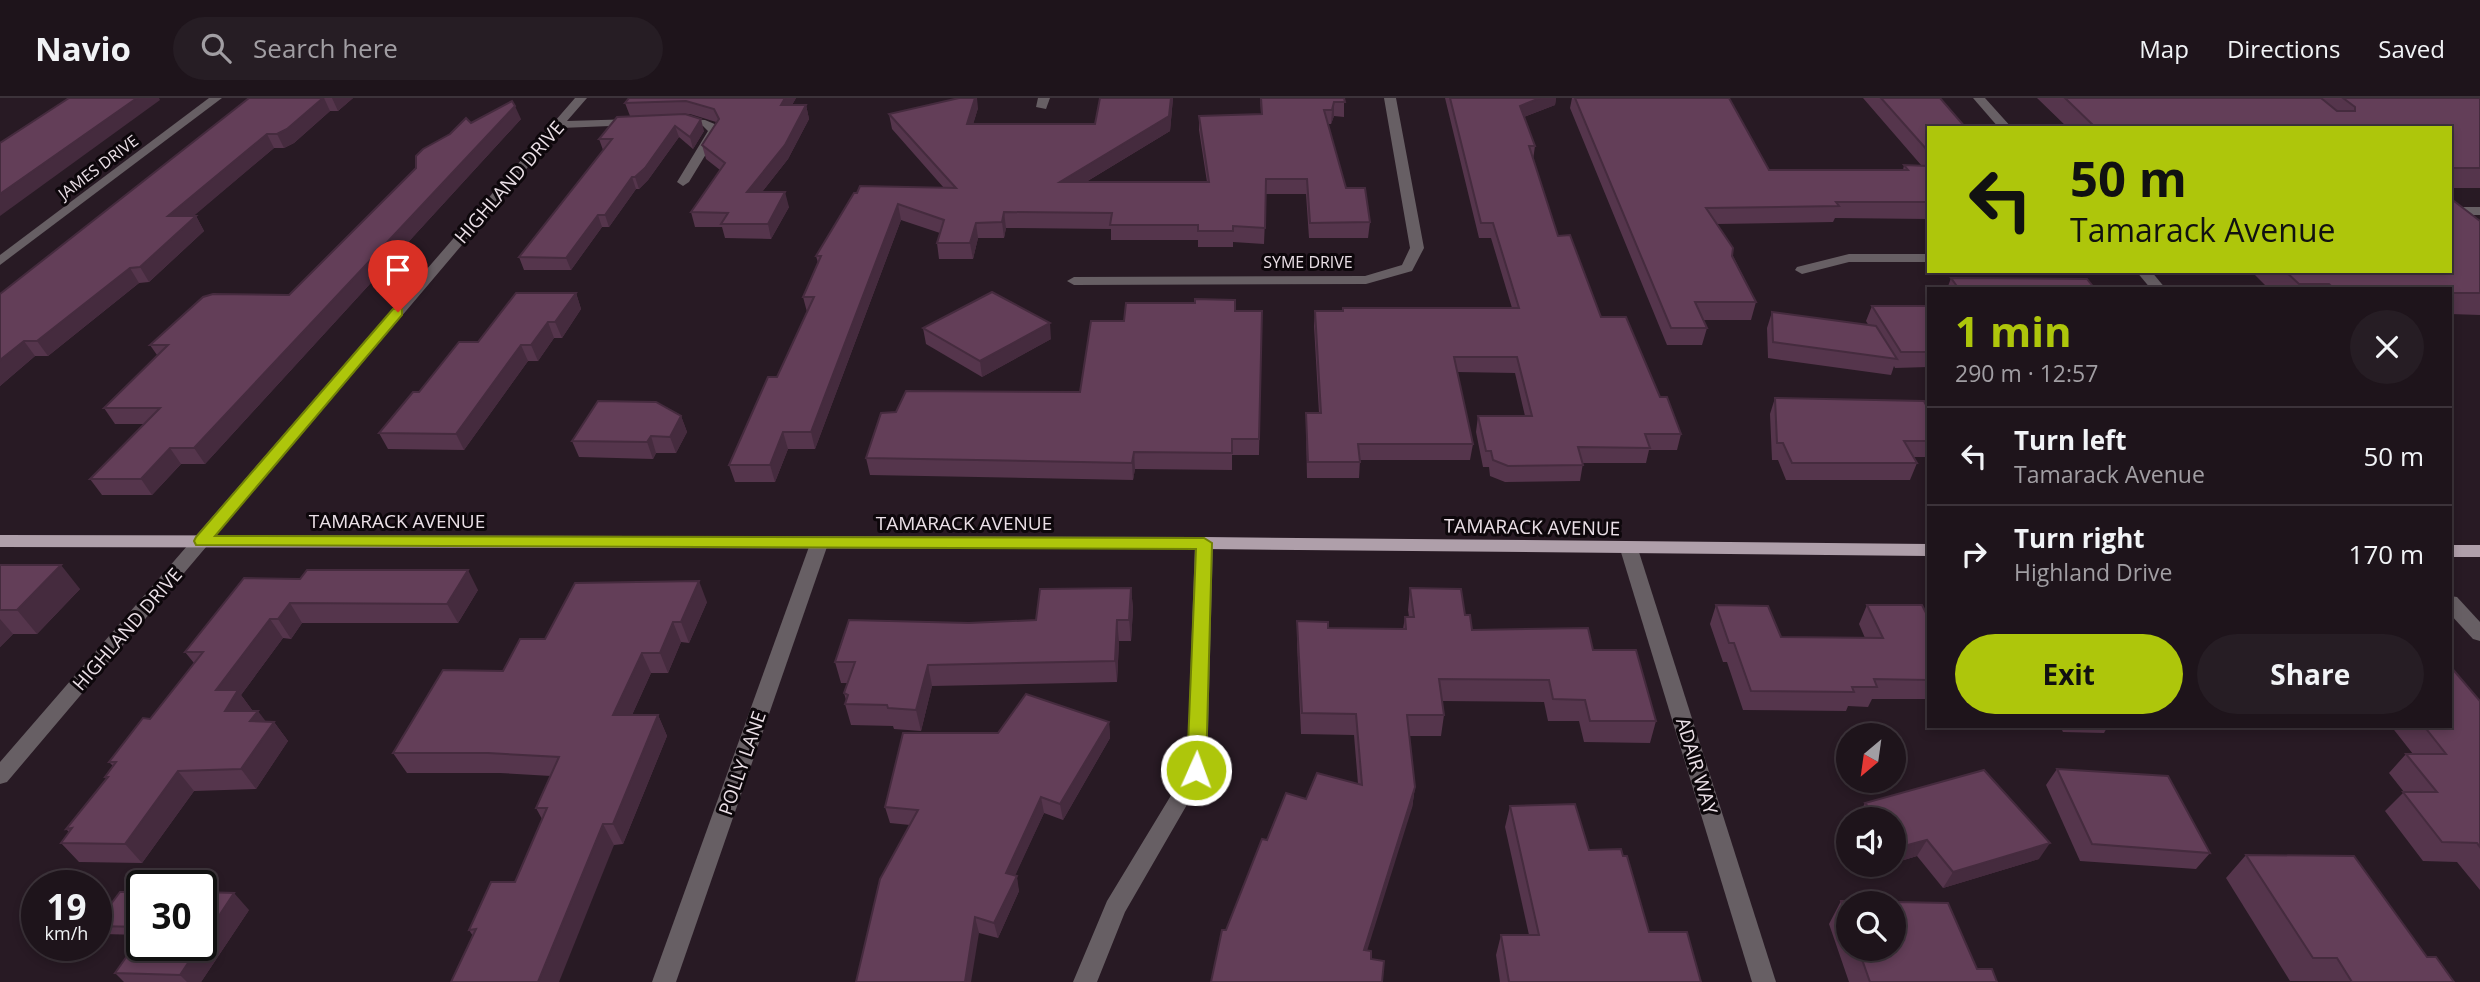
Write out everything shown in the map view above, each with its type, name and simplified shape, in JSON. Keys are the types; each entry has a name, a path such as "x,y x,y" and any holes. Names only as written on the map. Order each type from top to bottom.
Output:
{"main road":[{"name":"TAMARACK AVENUE","path":"0,541 1204,543 1927,550"},
{"path":"2452,551 2480,551"}],"street":[{"name":"JAMES DRIVE","path":"0,261 216,98"},
{"name":"HIGHLAND DRIVE","path":"0,776 581,98"},
{"name":"SYME DRIVE","path":"1074,281 1366,280 1407,268 1417,248 1390,98"},
{"path":"1979,98 2004,126"},
{"path":"664,121 690,120 713,127 714,131 683,182"},
{"path":"558,125 651,122"},
{"path":"2452,211 2480,211"},
{"path":"1802,270 1849,258 1927,258"},
{"path":"2145,273 2157,287"},
{"path":"1085,982 1115,908 1196,770 1204,543"},
{"name":"POLLY LANE","path":"664,982 819,544"},
{"name":"ADAIR WAY","path":"1629,549 1764,982"},
{"path":"2452,604 2480,634"}],"building":[{"path":"69,98 137,98 0,194 0,143"},
{"path":"249,98 323,98 287,129 277,134 267,134 168,216 196,216 140,267 130,268 37,341 24,341 0,360 0,294"},
{"path":"629,98 785,98 781,105 806,105 785,145 747,192 785,192 768,224 721,224 728,213 691,212 725,163 702,145 719,119 714,109 686,101 625,103"},
{"path":"959,98 975,98 967,124 1095,124 1100,98 1171,98 1169,116 1060,182 1209,182 1199,116 1262,114 1261,98 1344,98 1345,102 1334,102 1332,110 1324,110 1346,188 1365,188 1370,222 1310,223 1307,179 1266,179 1265,228 1233,226 1233,231 1198,231 1198,225 1110,225 1112,213 1004,212 1002,222 976,223 970,243 937,243 944,220 898,204 811,432 783,432 770,465 729,465 768,377 777,377 814,297 803,297 821,256 816,256 854,193 857,193 860,186 956,188 889,114"},
{"path":"1450,98 1540,98 1520,106 1535,146 1529,146 1558,236 1570,235 1601,317 1626,317 1660,397 1667,397 1681,434 1645,434 1650,448 1578,447 1583,465 1508,466 1493,460 1491,451 1486,451 1478,416 1532,416 1517,357 1454,357 1473,444 1358,444 1360,462 1308,462 1306,413 1321,413 1315,311 1343,311 1343,308 1519,308 1493,223 1481,223"},
{"path":"1575,98 1729,98 1769,170 1908,170 1904,165 1927,166 1927,202 1836,202 1839,206 1706,208 1733,248 1732,256 1756,302 1695,302 1707,328 1671,328"},
{"path":"1881,98 1940,98 1964,126 1927,126 1927,150"},
{"path":"2065,98 2321,98 2337,111 2355,111 2355,107 2343,98 2480,98 2480,168 2452,168 2452,126 2094,126"},
{"path":"512,101 515,106 194,448 170,448 141,479 90,479 160,408 104,408 168,345 150,345 203,297 213,294 289,295 416,168 416,156 423,149 450,134 466,118 471,123"},
{"path":"685,114 701,119 690,137 675,126 645,168 632,177 605,215 598,215 566,258 519,257 612,139 599,139 617,117"},
{"path":"2452,200 2480,221 2480,293 2452,293 2452,287 2332,287 2329,284 2299,284 2287,273 2452,273"},
{"path":"1951,278 2087,279 2093,287 1958,287"},
{"path":"992,292 1050,323 980,361 923,328"},
{"path":"516,293 576,293 555,322 548,322 531,345 521,345 456,434 379,433 413,392 419,392 459,342 478,342"},
{"path":"1195,299 1235,300 1235,311 1262,311 1259,439 1232,439 1232,453 1134,452 1132,463 866,458 881,413 896,412 906,391 1080,392 1091,321 1124,321 1126,303 1195,303"},
{"path":"1872,306 1927,306 1927,352 1901,352"},
{"path":"1772,312 1876,326 1897,359 1773,342"},
{"path":"1775,398 1924,401 1927,407 1927,441 1904,441 1917,463 1792,463 1783,443 1777,443"},
{"path":"598,401 656,402 681,416 670,437 651,436 647,442 572,441"},
{"path":"0,565 61,565 17,610 0,610"},
{"path":"307,570 468,570 447,604 290,603 278,619 270,619 216,690 238,690 225,711 258,711 250,721 274,722 241,769 178,771 125,844 61,843 72,828 66,829 108,777 105,777 116,762 109,762 143,718 150,719 203,652 185,652 244,578 300,579"},
{"path":"699,581 681,622 673,622 660,653 642,653 613,715 658,715 613,824 603,824 538,982 451,982 476,929 469,930 491,882 515,882 547,808 536,808 559,757 488,753 393,753 443,670 503,671 520,639 545,639 575,583"},
{"path":"1131,588 1129,620 1117,620 1115,661 928,665 916,710 888,708 887,705 845,704 848,695 844,693 855,662 835,662 849,620 969,623 1036,620 1040,589"},
{"path":"1410,588 1461,589 1465,615 1470,615 1472,630 1588,628 1593,650 1636,650 1656,721 1590,721 1585,700 1553,699 1549,680 1439,679 1444,715 1407,715 1415,787 1364,950 1371,951 1371,959 1384,961 1382,982 1211,982 1222,930 1226,930 1262,839 1267,840 1286,793 1306,799 1317,773 1362,785 1356,714 1302,713 1297,621 1328,622 1328,628 1406,629 1405,617 1414,617"},
{"path":"1716,605 1768,606 1781,637 1883,638 1867,605 1922,605 1927,615 1927,680 1874,679 1877,687 1852,687 1854,692 1751,691 1734,643 1729,643"},
{"path":"2452,668 2480,701 2480,847 2477,843 2442,842 2403,792 2437,792 2406,754 2446,754 2426,728 2452,728"},
{"path":"1026,694 1109,722 1060,804 1041,797 1006,873 1017,876 994,923 975,917 965,982 856,982 880,879 918,810 885,807 903,733 998,733"},
{"path":"2057,769 2168,776 2210,853 2092,844"},
{"path":"1984,770 2050,843 1953,872 1927,840 1906,845 1906,807 1868,807 1865,803"},
{"path":"1575,804 1589,850 1621,849 1623,856 1627,856 1649,932 1687,932 1701,982 1509,982 1501,935 1539,935 1510,806"},
{"path":"2246,855 2354,856 2427,957 2436,957 2454,982 2352,982 2337,958 2313,958"},
{"path":"120,892 126,892 126,927 112,926 112,903"},
{"path":"217,892 234,893 217,919"},
{"path":"1906,902 1948,903 1977,969 1992,969 1997,982 1870,982 1863,961 1906,961"},
{"path":"126,958 126,961 189,961 180,975 115,973"}],"route":[{"path":"398,312 202,541 1204,543 1196,770"}]}
